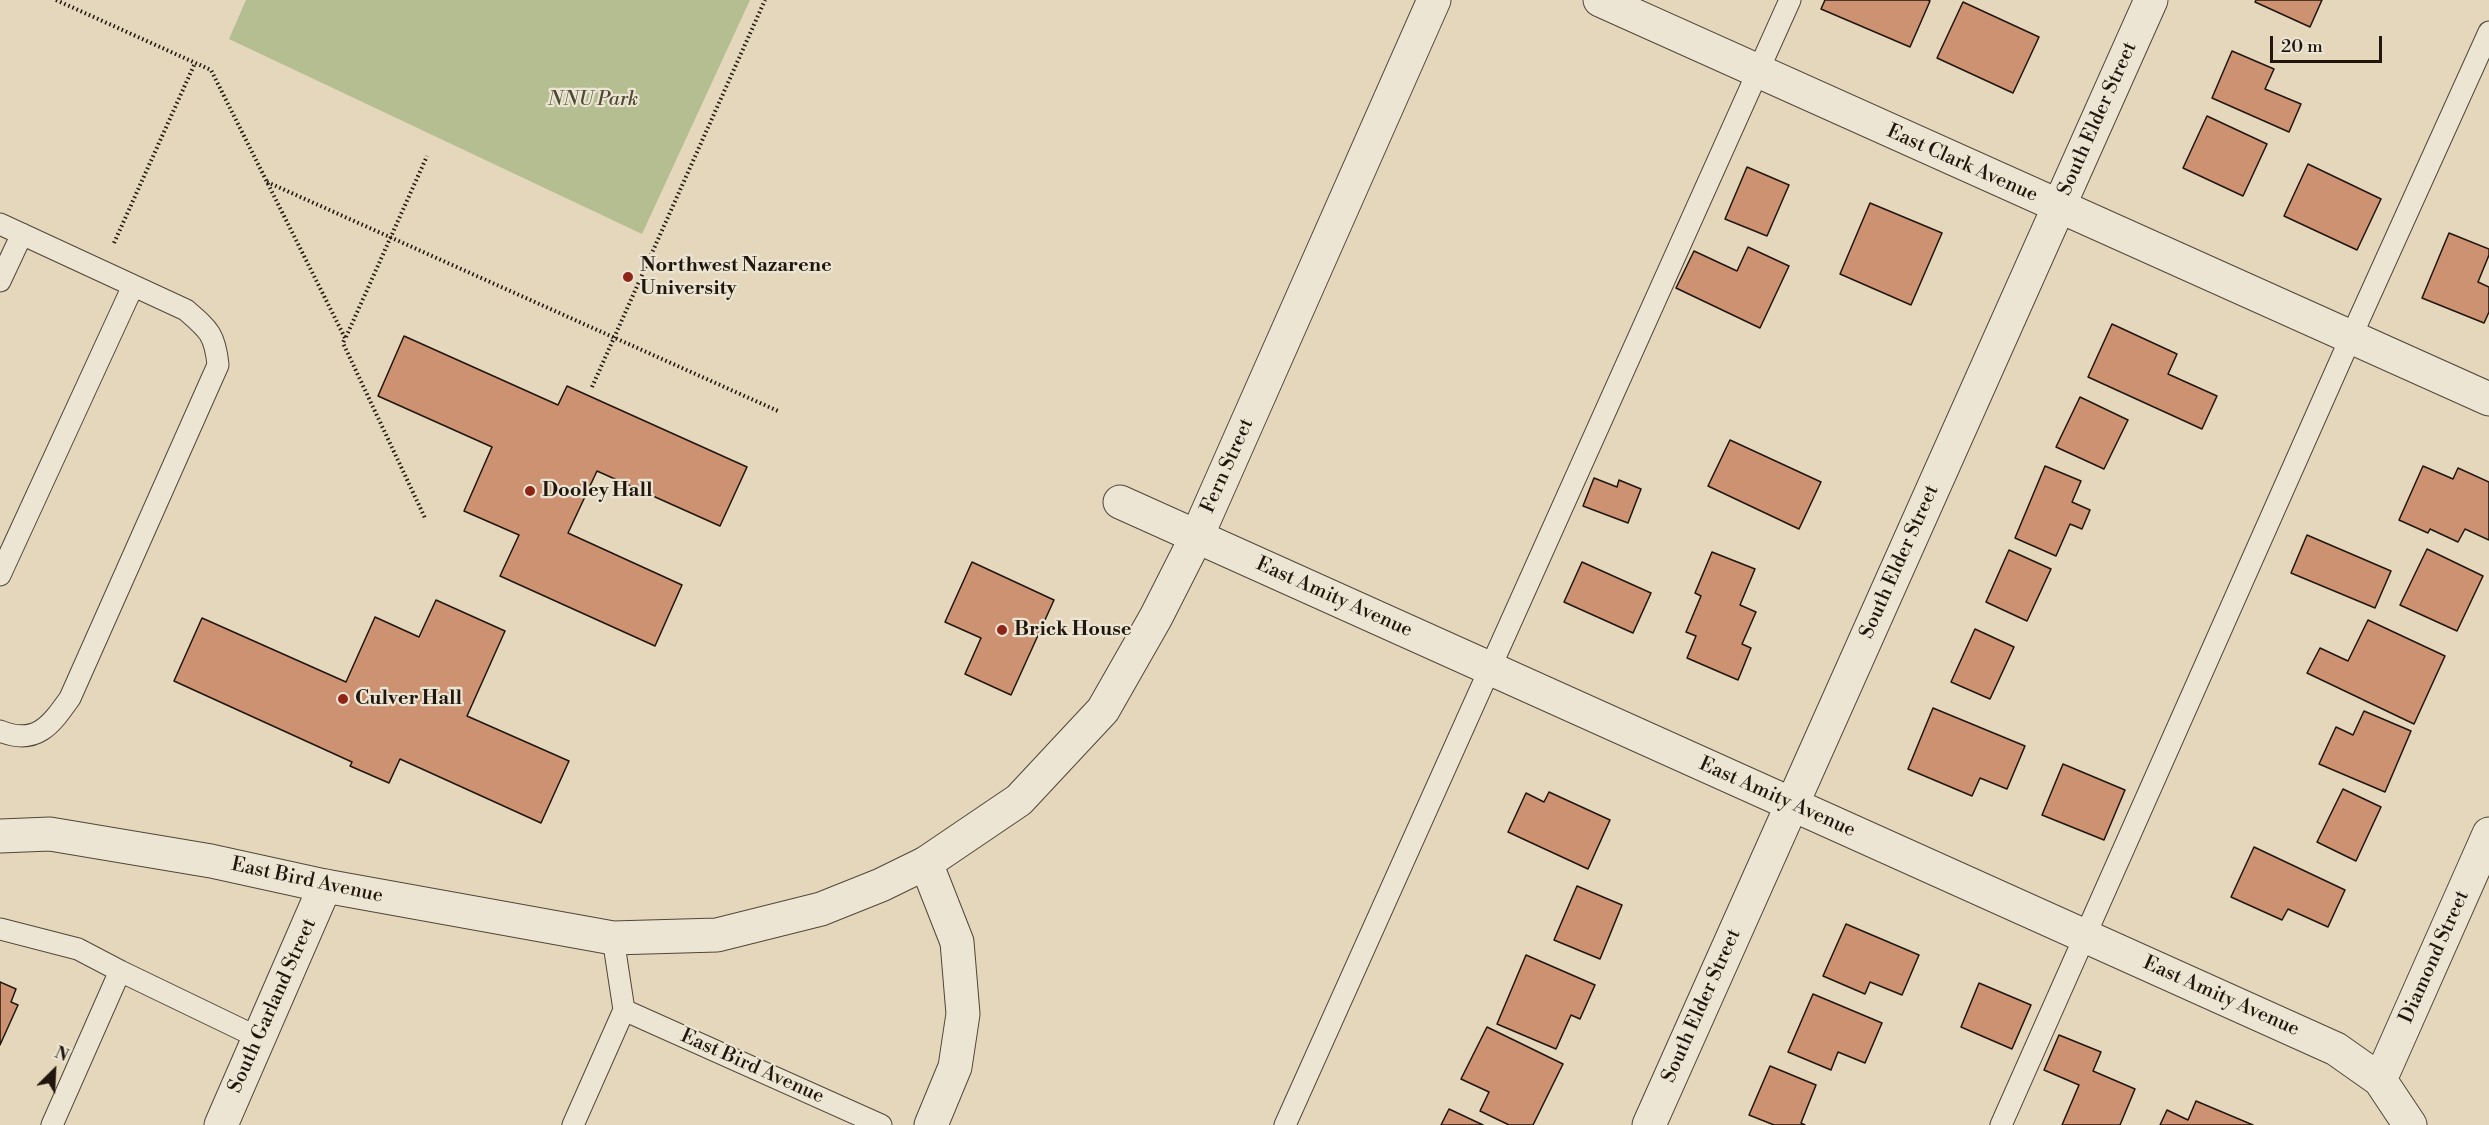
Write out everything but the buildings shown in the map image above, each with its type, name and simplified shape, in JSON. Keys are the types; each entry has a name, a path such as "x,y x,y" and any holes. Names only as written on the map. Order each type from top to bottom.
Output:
{"street":[{"name":"Fern Street","path":"926,863 1019,800 1103,710 1156,617 1197,536 1434,0"},
{"name":"East Clark Avenue","path":"1600,0 2489,399"},
{"name":"South Elder Street","path":"1649,1125 2151,0"},
{"name":"East Amity Avenue","path":"1120,502 2336,1049 2380,1080 2410,1125"},
{"name":"East Bird Avenue","path":"0,836 50,834 212,861 325,886 613,938 717,935 821,909 881,885 926,863"},
{"name":"Diamond Street","path":"2380,1080 2489,834"},
{"path":"926,863 957,942 963,1014 955,1067 931,1125"},
{"name":"South Garland Street","path":"221,1125 325,886"}],"lane":[{"path":"1285,1125 1790,0"},
{"path":"2001,1125 2350,337 2489,32"},
{"path":"0,224 186,310 205,326 216,344 219,364 70,698 55,720 38,733 16,738 0,731"},
{"path":"0,281 22,234"},
{"path":"0,575 133,286"},
{"path":"0,929 78,949 259,1038"},
{"path":"573,1125 624,1010 613,938"},
{"path":"52,1125 120,971"},
{"name":"East Bird Avenue","path":"624,1010 881,1125"}],"path":[{"path":"56,0 211,70 345,338"},
{"path":"591,387 765,0"},
{"path":"101,271 195,63"},
{"path":"425,518 343,343 427,156"},
{"path":"267,182 778,411"}],"green space":[{"name":"NNU Park","path":"246,0 750,0 642,234 229,39"}],"place":[{"name":"Northwest Nazarene University","path":"628,277"},
{"name":"Dooley Hall","path":"530,491"},
{"name":"Brick House","path":"1002,630"},
{"name":"Culver Hall","path":"343,699"}]}
